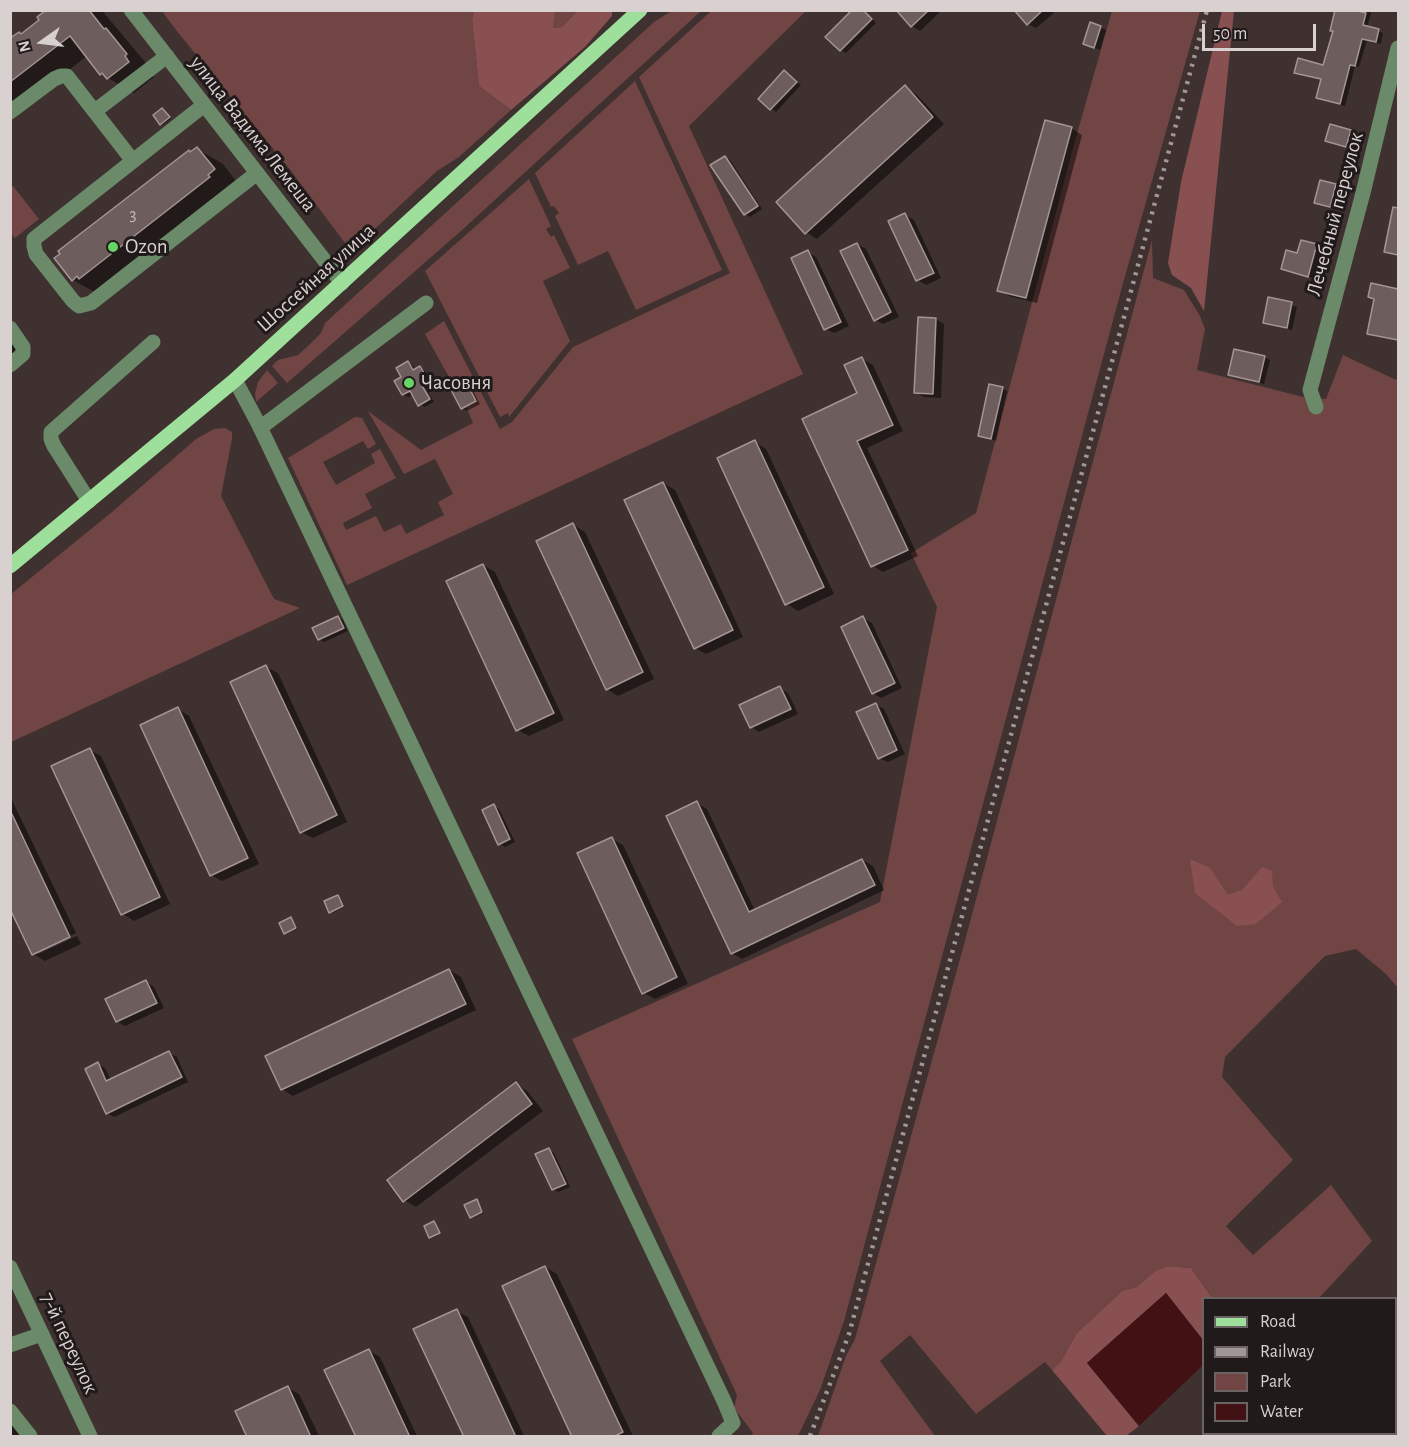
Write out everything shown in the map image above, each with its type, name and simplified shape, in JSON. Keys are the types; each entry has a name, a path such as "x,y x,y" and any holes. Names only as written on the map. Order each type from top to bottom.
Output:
{"main road":[{"name":"Шоссейная улица","path":"10,566 235,380 640,10"}],"street":[{"name":"улица Вадима Лемеша","path":"131,10 342,283"},
{"name":"Лечебный переулок","path":"1316,407 1310,390 1363,194 1398,48"},
{"path":"95,111 166,56"},
{"path":"10,112 54,79 67,76 133,161"},
{"path":"204,105 34,239 36,254 79,306 91,303 257,173"},
{"path":"260,428 426,303"},
{"path":"10,328 23,347 23,354 10,365"},
{"path":"89,501 54,446 51,432 153,342"},
{"path":"235,380 260,428 724,1401 733,1423 720,1436"},
{"name":"7-й переулок","path":"10,1267 90,1437"},
{"path":"10,1345 42,1334"},
{"path":"10,1411 30,1437"}],"green space":[{"path":"673,10 701,11 461,231 287,383 272,366 278,360 298,355 321,333 325,323 654,22"},
{"path":"162,11 474,11 472,19 479,86 511,110 459,157 437,171 351,251 288,167"},
{"path":"555,11 577,11 562,27 552,28"},
{"path":"711,11 806,11 689,126 803,374 347,585 288,458 355,417 362,418 376,444 368,449 363,441 323,462 336,485 375,463 371,454 380,449 396,478 365,494 372,508 343,523 346,530 376,516 384,532 401,524 406,534 444,515 438,502 453,494 435,459 404,474 368,411 421,450 473,423 466,406 475,401 465,381 454,386 425,334 444,321 500,429 512,422 573,347 730,273 639,77"},
{"path":"1112,11 1200,11 1122,287 844,1321 820,1390 798,1436 750,1436 753,1433 734,1408 737,1395 572,1039 880,902 937,607 911,553 976,513"},
{"path":"635,81 722,270 636,310 608,251 578,265 555,216 559,213 554,206 551,207 535,173"},
{"path":"529,179 551,226 546,229 551,237 554,235 570,268 543,281 570,341 509,417 508,413 500,417 425,271"},
{"path":"13,186 39,219 15,238 10,232 11,188"},
{"path":"1152,240 1153,278 1184,290 1205,329 1197,370 1303,397 1326,399 1343,355 1396,380 1398,377 1398,988 1386,974 1356,949 1325,956 1225,1057 1222,1077 1293,1160 1226,1226 1253,1255 1331,1185 1372,1241 1320,1297 1211,1297 1191,1268 1167,1266 1155,1271 1137,1287 1122,1291 1077,1333 1060,1363 1052,1370 1045,1362 976,1414 910,1335 880,1361 935,1436 818,1436 846,1356 855,1339 963,948"},
{"path":"267,370 278,383 256,402 255,393 258,382"},
{"path":"225,428 232,432 232,439 221,496 274,599 300,608 11,742 11,594 112,512 196,439 214,429"}],"shaded area":[{"path":"474,11 555,11 553,28 562,27 577,11 612,11 612,16 585,47 511,110 479,86 472,19"},
{"path":"1222,11 1234,11 1204,311 1191,288 1172,275 1168,263 1181,182"},
{"path":"1190,859 1210,868 1228,895 1242,890 1262,867 1272,871 1273,886 1282,902 1256,924 1237,926 1195,893"},
{"path":"1167,1266 1191,1268 1211,1297 1202,1297 1202,1339 1166,1293 1087,1363 1139,1426 1126,1436 1107,1436 1052,1370 1060,1363 1077,1333 1122,1291 1137,1287 1155,1271"}],"water":[{"path":"1166,1293 1202,1339 1202,1366 1139,1426 1087,1363"}],"building":[{"path":"46,10 89,10 127,54 125,56 129,62 107,79 102,73 100,75 70,36 10,82 10,38 19,32 21,34 39,20 37,17"},
{"path":"852,10 863,10 872,19 840,51 825,37"},
{"path":"896,10 929,10 911,27"},
{"path":"1014,10 1043,10 1027,25"},
{"path":"1335,10 1354,10 1366,13 1363,25 1379,29 1376,42 1362,39 1355,66 1350,65 1340,104 1316,98 1321,79 1294,73 1298,58 1323,65 1333,31 1330,31"},
{"path":"1090,22 1101,26 1094,48 1083,44"},
{"path":"784,70 797,82 770,110 758,99"},
{"path":"905,85 933,117 805,234 776,202"},
{"path":"162,108 170,117 160,125 153,115"},
{"path":"1045,120 1072,127 1026,298 997,291"},
{"path":"1330,124 1351,130 1346,147 1325,141"},
{"path":"197,147 215,169 208,175 210,177 79,279 77,276 72,281 54,258 60,254 58,251 189,150 190,152"},
{"path":"725,156 758,206 744,215 710,165"},
{"path":"1320,180 1336,184 1330,207 1314,203"},
{"path":"1393,207 1398,208 1398,255 1384,252"},
{"path":"905,213 934,273 916,281 888,221"},
{"path":"1301,240 1317,244 1308,277 1281,269 1286,250 1297,253"},
{"path":"857,243 891,312 874,321 840,251"},
{"path":"808,250 841,322 824,330 791,258"},
{"path":"1371,283 1398,289 1398,340 1367,334 1374,299 1368,297"},
{"path":"1268,297 1292,302 1287,328 1263,323"},
{"path":"918,317 936,318 933,394 914,393"},
{"path":"1234,349 1265,356 1259,382 1228,375"},
{"path":"862,357 893,425 857,441 908,550 871,567 802,419 857,393 844,365"},
{"name":"Часовня","path":"408,361 413,370 420,366 428,380 421,384 430,399 418,406 410,391 402,395 394,381 401,377 396,368"},
{"path":"465,380 476,401 461,409 450,388"},
{"path":"989,384 1003,387 991,439 978,436"},
{"path":"755,440 824,587 785,605 717,458"},
{"path":"663,482 733,630 694,649 624,500"},
{"path":"573,523 643,672 606,690 536,541"},
{"path":"483,564 554,713 516,731 446,581"},
{"path":"338,616 344,628 318,640 312,628"},
{"path":"863,616 895,683 872,694 841,627"},
{"path":"266,665 337,815 300,833 230,682"},
{"path":"780,686 791,709 750,728 739,705"},
{"path":"876,703 897,750 878,759 856,712"},
{"path":"178,707 248,858 210,876 140,725"},
{"path":"90,748 160,897 121,915 51,766"},
{"path":"697,801 749,912 862,859 875,885 731,954 666,816"},
{"path":"494,804 510,839 498,845 482,810"},
{"path":"10,810 70,937 32,955 10,909"},
{"path":"612,837 677,977 642,994 577,853"},
{"path":"338,895 343,906 329,913 324,901"},
{"path":"291,917 296,928 284,934 279,923"},
{"path":"449,969 466,1004 281,1090 265,1056"},
{"path":"146,980 157,1003 116,1022 105,999"},
{"path":"169,1051 182,1077 106,1114 85,1069 98,1062 106,1081"},
{"path":"516,1082 532,1104 403,1202 387,1180"},
{"path":"549,1148 566,1184 552,1190 535,1154"},
{"path":"477,1199 482,1212 470,1218 464,1205"},
{"path":"434,1221 440,1233 429,1238 424,1226"},
{"path":"545,1266 623,1432 613,1437 572,1437 502,1286"},
{"path":"457,1309 516,1437 464,1437 413,1329"},
{"path":"369,1349 410,1437 356,1437 324,1370"},
{"path":"288,1386 311,1437 247,1437 235,1411"}],"railway":[{"path":"810,1436 849,1334 1207,10"}],"place":[{"name":"Ozon","path":"113,247"},
{"name":"Часовня","path":"409,383"}]}
